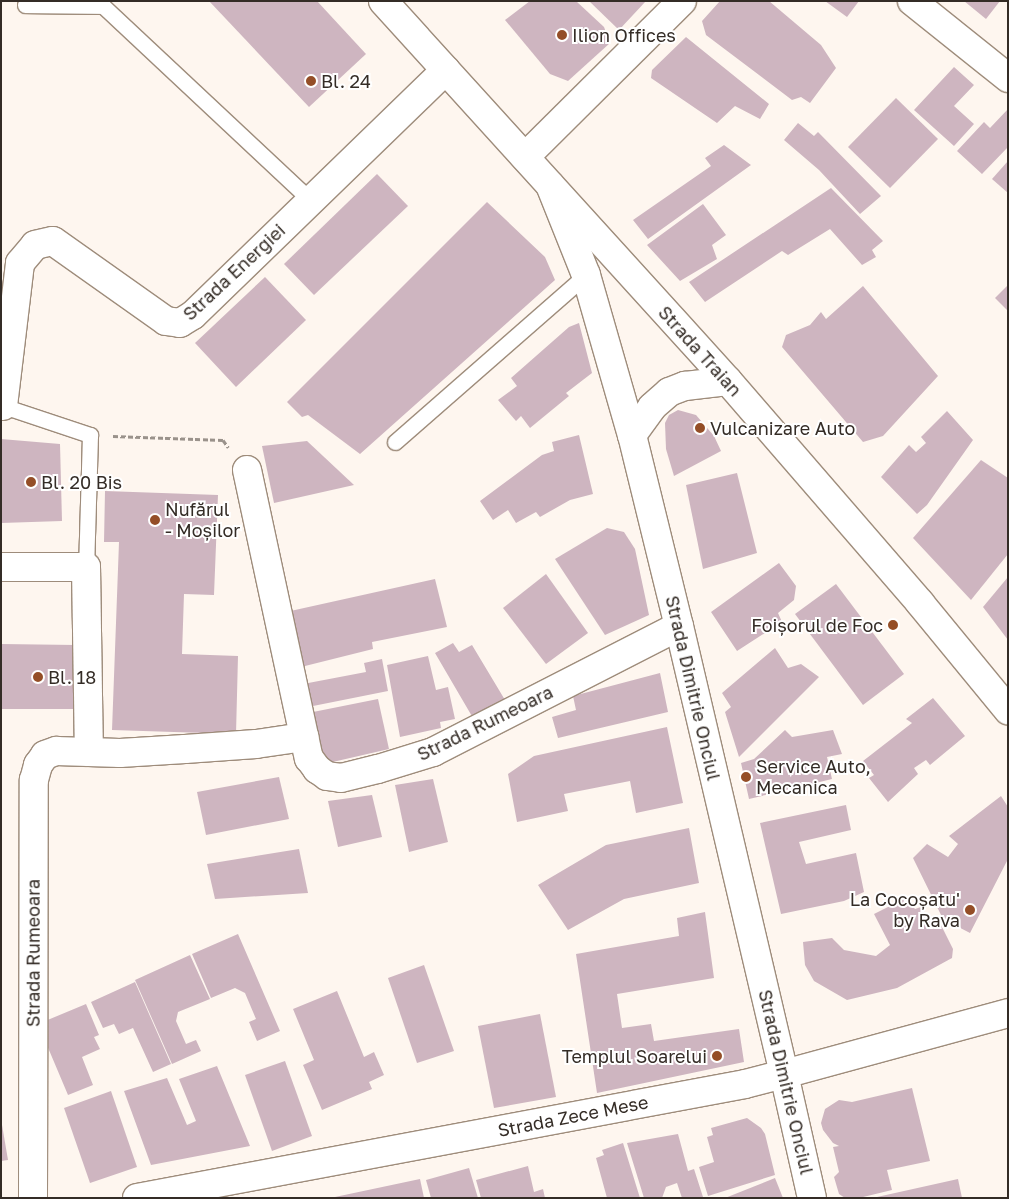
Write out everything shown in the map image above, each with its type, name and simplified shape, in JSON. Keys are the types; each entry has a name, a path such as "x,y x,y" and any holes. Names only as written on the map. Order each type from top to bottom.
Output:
{"street":[{"name":"Strada Traian","path":"383,1 728,381 914,596 1008,710"},
{"path":"524,157 682,1"},
{"path":"912,1 1008,78"},
{"name":"Strada Energiei","path":"2,406 20,263 35,245 53,241 166,321 180,323 193,315 446,70"},
{"name":"Strada Dimitrie Onciul","path":"550,185 586,275 632,435 679,626 812,1198"},
{"path":"632,435 652,408 669,392 685,386 728,381"},
{"name":"Strada Rumeoara","path":"247,470 304,737 313,764 327,776 341,778 433,752 679,626"},
{"path":"1,567 86,567 89,752"},
{"name":"Strada Rumeoara","path":"33,1198 34,780 38,765 45,755 56,751 185,750 256,744 304,737"},
{"name":"Strada Zece Mese","path":"137,1198 736,1086 1006,1010"}],"lane":[{"path":"25,5 103,6 310,200"},
{"path":"395,442 586,275"},
{"path":"2,406 90,435 86,567"}],"path":[{"path":"90,435 223,440 247,470"}],"building":[{"name":"Bl. 24","path":"209,1 317,1 366,54 309,107"},
{"name":"Ilion Offices","path":"530,1 576,1 604,27 610,43 568,81 550,74 505,20"},
{"path":"589,1 646,1 619,30"},
{"path":"720,1 769,1 821,45 836,68 810,103 801,97 792,100 706,35 702,21"},
{"path":"825,1 859,1 847,17"},
{"path":"964,1 1000,1 986,19"},
{"path":"686,37 769,104 760,119 735,106 717,123 651,78 652,70"},
{"path":"954,67 974,85 954,106 974,124 954,146 914,110"},
{"path":"896,98 938,139 890,188 848,147"},
{"path":"1008,109 1008,147 982,174 957,151 984,122 990,128"},
{"path":"798,123 814,136 818,132 881,196 860,214 819,170 784,140"},
{"path":"724,145 751,165 648,239 633,220 711,166 705,158"},
{"path":"1008,161 1008,193 992,179"},
{"path":"377,174 408,206 314,295 284,264"},
{"path":"831,188 883,241 872,250 876,257 862,265 830,229 788,255 782,251 705,302 689,282"},
{"path":"487,202 545,257 555,280 360,454 308,415 302,417 287,402"},
{"path":"703,204 726,235 712,245 717,259 680,281 647,245"},
{"path":"265,277 306,320 236,387 195,343"},
{"path":"1008,285 1008,311 995,298"},
{"path":"863,286 938,376 883,436 863,442 782,347 786,335 810,325 821,312 826,319"},
{"path":"579,323 592,373 566,393 569,396 530,428 521,416 516,421 498,400 517,386 511,378 569,327"},
{"path":"678,410 696,415 714,436 721,451 674,476 666,449 665,423 669,415"},
{"path":"947,411 973,440 927,505 917,514 881,477 909,445 916,452 926,443 921,437"},
{"path":"579,435 593,494 570,500 540,517 536,512 516,523 508,510 493,520 480,501 542,455 554,451 552,442"},
{"name":"Bl. 20 Bis","path":"1,439 60,444 62,521 1,523"},
{"path":"307,441 354,485 274,503 262,446"},
{"path":"981,460 1008,478 1008,554 971,600 913,538"},
{"path":"737,473 757,553 703,569 686,485"},
{"path":"105,491 218,495 214,595 184,594 182,654 238,656 236,734 112,730 119,542 104,542"},
{"path":"607,528 624,532 635,549 649,615 605,635 555,559"},
{"path":"779,563 796,586 794,600 778,613 782,622 737,651 711,612"},
{"path":"546,574 588,633 546,664 503,608"},
{"path":"1008,577 1008,640 983,607"},
{"path":"435,579 447,627 372,642 373,649 297,668 286,612"},
{"path":"836,584 904,674 863,705 795,614"},
{"path":"453,643 459,652 472,645 505,700 473,718 435,653"},
{"name":"Bl. 18","path":"1,644 76,645 76,709 1,709"},
{"path":"775,648 788,668 801,664 819,677 739,757 725,712 731,707 722,693"},
{"path":"428,656 436,690 448,687 455,719 440,722 441,728 400,737 387,665"},
{"path":"382,659 388,691 308,707 303,684 366,672 364,663"},
{"path":"660,673 668,712 558,738 552,717 576,710 573,696"},
{"path":"933,698 965,736 930,765 926,760 914,768 918,774 888,802 869,778 874,775 863,761 912,723 906,719"},
{"path":"378,699 389,749 324,764 313,712"},
{"path":"667,727 683,803 636,813 630,781 564,794 568,811 517,822 508,774 534,756"},
{"path":"785,730 792,737 833,730 842,754 827,757 832,779 749,799 741,763 754,759"},
{"path":"279,777 289,819 206,835 197,792"},
{"path":"433,779 448,842 409,852 395,785"},
{"path":"372,795 382,837 338,847 328,801"},
{"path":"1001,796 1008,807 1008,859 970,933 943,919 913,858 927,844 948,857 958,844 949,836"},
{"path":"846,805 851,830 799,842 806,864 856,853 864,892 844,901 781,914 760,823"},
{"path":"689,828 699,883 624,899 568,930 538,885 606,845"},
{"path":"299,849 308,893 215,899 207,864"},
{"path":"906,898 915,909 921,907 932,922 939,921 953,949 952,958 897,988 847,1000 814,981 805,965 803,942 832,938 844,950 876,956 890,945 874,914"},
{"path":"705,912 714,978 617,994 622,1028 651,1024 654,1041 739,1029 744,1062 597,1093 576,954 679,936 677,918"},
{"path":"238,934 280,1031 257,1041 249,1022 256,1019 245,993 235,988 211,998 192,954"},
{"path":"190,955 210,999 178,1012 176,1021 186,1044 196,1040 201,1051 172,1064 135,980"},
{"path":"424,965 454,1051 417,1063 388,978"},
{"path":"135,982 171,1064 153,1072 133,1028 119,1034 114,1024 103,1028 91,1002"},
{"path":"337,991 364,1057 374,1052 384,1075 369,1082 372,1089 322,1110 303,1065 314,1060 293,1009"},
{"path":"86,1004 99,1035 94,1037 100,1049 82,1057 93,1085 68,1095 38,1024"},
{"path":"540,1014 556,1097 494,1108 478,1026"},
{"path":"285,1061 312,1136 272,1151 245,1075"},
{"path":"217,1066 250,1146 151,1165 124,1091 167,1078 187,1125 196,1121 179,1079"},
{"path":"912,1088 930,1161 887,1170 892,1190 859,1198 845,1198 839,1194 834,1177 839,1172 833,1147 839,1146 833,1143 823,1130 821,1123 825,1109 839,1100 852,1102"},
{"path":"111,1091 137,1167 90,1183 64,1108"},
{"path":"747,1118 761,1128 765,1134 775,1175 708,1196 699,1167 714,1162 707,1137 713,1135 711,1128"},
{"path":"1,1119 8,1160 1,1161"},
{"path":"678,1134 688,1171 694,1169 703,1197 682,1198 677,1183 666,1187 662,1198 644,1198 627,1143"},
{"path":"623,1143 640,1198 607,1198 596,1158 604,1155 602,1150"},
{"path":"528,1166 534,1192 543,1189 545,1198 481,1198 476,1180"},
{"path":"469,1168 478,1198 431,1198 426,1180"},
{"path":"775,1178 783,1198 725,1198"},
{"path":"420,1179 424,1198 335,1197"},
{"path":"958,1179 962,1198 877,1198 877,1197"}],"place":[{"name":"Ilion Offices","path":"562,35"},
{"name":"Bl. 24","path":"311,81"},
{"name":"Vulcanizare Auto","path":"700,428"},
{"name":"Bl. 20 Bis","path":"31,482"},
{"name":"Nufărul - Moșilor","path":"155,520"},
{"name":"Foișorul de Foc","path":"893,625"},
{"name":"Bl. 18","path":"38,677"},
{"name":"Service Auto, Mecanica","path":"746,777"},
{"name":"La Cocoșatu' by Rava","path":"970,910"},
{"name":"Templul Soarelui","path":"717,1056"}]}
